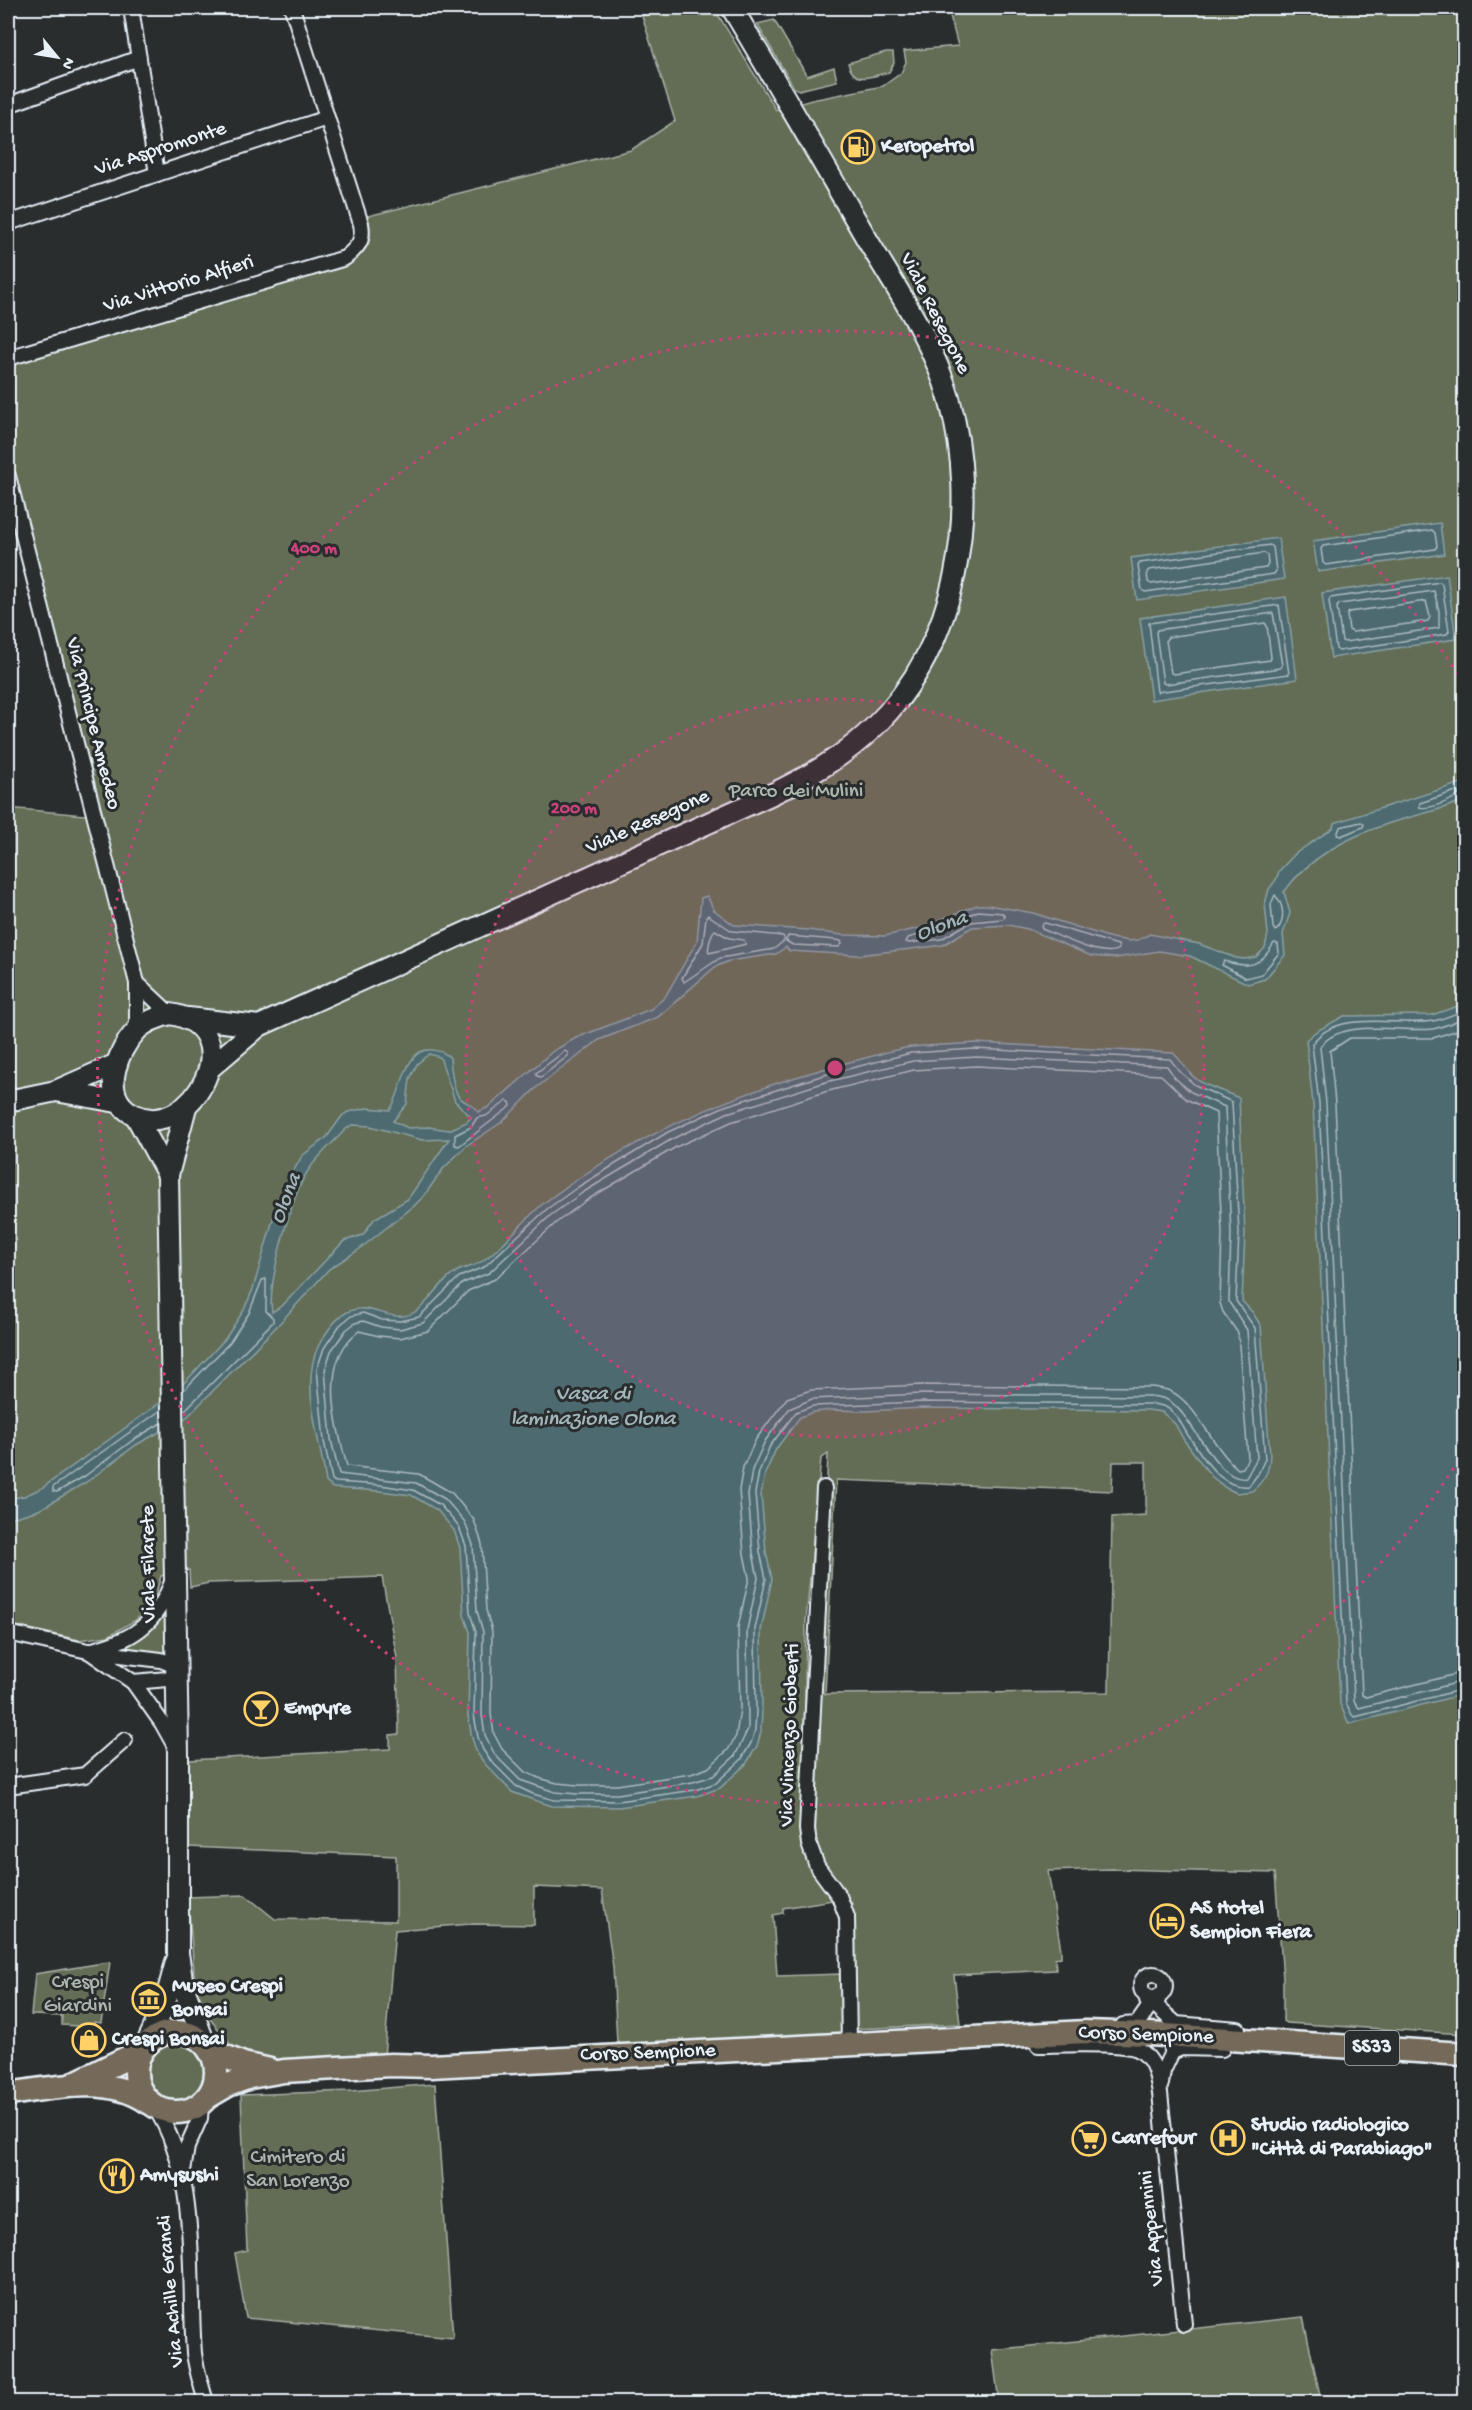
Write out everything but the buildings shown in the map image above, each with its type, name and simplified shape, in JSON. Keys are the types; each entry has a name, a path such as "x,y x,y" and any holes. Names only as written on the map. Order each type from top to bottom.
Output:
{"main road":[{"path":"8,2094 62,2087 103,2086 138,2095 151,2104 174,2113 185,2111 206,2099 216,2076 215,2065 207,2047 195,2037 184,2032 172,2032 159,2035 143,2048 95,2075 62,2087"},
{"name":"Corso Sempione","path":"206,2099 228,2085 250,2077 284,2071 391,2065 431,2066 1086,2032 1464,2054"},
{"name":"Corso Sempione","path":"207,2047 261,2069 284,2071"},
{"path":"143,2048 136,2062 135,2073 137,2086 151,2104"}],"street":[{"path":"130,8 157,174"},
{"path":"292,8 327,118"},
{"name":"Viale Resegone","path":"210,1068 259,1026 797,783 824,767 874,727 915,675 944,615 960,545 963,472 958,434 949,397 918,326 732,8"},
{"path":"8,105 138,58"},
{"name":"Via Aspromonte","path":"8,223 327,118"},
{"name":"Via Vittorio Alfieri","path":"8,358 345,258 359,247 363,235 327,118"},
{"name":"Via Principe Amedeo","path":"8,476 136,983 137,1030"},
{"path":"56,1091 117,1102 136,1116 151,1120 164,1118 186,1107 210,1068 211,1056 207,1036 197,1024 179,1016 136,983"},
{"path":"117,1102 112,1086 117,1064 137,1030 157,1018 179,1016 259,1026"},
{"path":"8,1101 56,1091 117,1064"},
{"name":"Viale Filarete","path":"186,1107 168,1174 177,1672 178,1953 186,1996 207,2047"},
{"name":"Viale Filarete","path":"136,1116 168,1174"},
{"name":"Via Vincenzo Gioberti","path":"824,1488 807,1821 809,1844 814,1858 825,1879 839,1896 847,1917 849,2045"},
{"path":"88,1651 115,1644 144,1627 164,1604 174,1576"},
{"path":"8,1633 88,1651 161,1660 171,1664 177,1672 168,1679 133,1682"},
{"path":"88,1651 133,1682 162,1723 178,1753"},
{"path":"8,1786 85,1775 125,1740"},
{"name":"Viale Filarete","path":"143,2048 164,2006 178,1953"},
{"name":"Corso Sempione","path":"1013,2036 1033,2025 1137,2024 1149,2007 1152,1996 1156,2006 1176,2024 1257,2030 1279,2042"},
{"name":"Via Appennini","path":"1013,2036 1031,2044 1133,2046 1150,2059 1156,2071 1160,2092 1184,2324"},
{"name":"Via Appennini","path":"1160,2092 1163,2071 1172,2052 1181,2048 1254,2050 1279,2042"},
{"name":"Via Achille Grandi","path":"183,2176 188,2147 206,2099"},
{"name":"Via Achille Grandi","path":"151,2104 166,2124 183,2176 193,2289 195,2355 206,2403"}],"green space":[{"name":"Parco dei Mulini","path":"670,8 714,8 776,110 812,100 883,86 901,73 906,62 904,51 958,46 948,8 1464,8 1464,2034 1283,2021 1283,1979 1275,1873 1111,1869 1048,1871 1061,1950 1061,1957 1055,1958 1056,1970 954,1975 960,2024 854,2029 852,1903 815,1850 819,1644 828,1454 821,1459 806,1621 803,1834 833,1900 783,1908 783,1913 773,1915 777,1976 843,1974 845,2028 838,2035 624,2045 617,2042 613,1967 602,1890 534,1887 534,1925 471,1924 395,1930 384,2057 265,2060 231,2045 210,2019 195,1986 188,1897 245,1895 275,1919 396,1921 396,1856 189,1847 189,1760 390,1749 390,1735 399,1734 397,1658 382,1577 209,1583 190,1587 189,1570 161,1576 155,1597 136,1620 108,1636 79,1640 8,1624 8,808 84,815 99,811 8,452 8,363 349,265 368,244 370,232 368,216 631,150 675,121 642,16","holes":["1113,1462 1146,1462 1146,1515 1112,1517 1109,1692 825,1694 836,1480 1112,1491"]},
{"path":"774,20 807,76 834,67 837,81 799,90 794,88 757,24"},
{"path":"893,52 894,63 889,72 864,78 859,77 854,75 848,63"},
{"path":"165,1609 166,1655 116,1646"},
{"name":"Crespi Giardini","path":"110,1962 101,2023 94,2022 94,2027 62,2025 62,2016 31,2015 35,1974"},
{"path":"170,2043 182,2043 197,2051 205,2066 205,2078 197,2093 182,2101 170,2101 155,2093 147,2078 147,2066 155,2051"},
{"name":"Cimitero di San Lorenzo","path":"435,2084 453,2338 246,2318 235,2253 247,2250 241,2095 350,2091"},
{"path":"1303,2317 1320,2395 1255,2402 999,2402 992,2350"}],"water":[{"path":"1440,523 1444,554 1318,572 1313,541"},
{"path":"1278,538 1284,579 1137,600 1131,558"},
{"path":"1447,575 1456,639 1331,658 1322,593"},
{"path":"1286,597 1297,679 1151,700 1140,618"},
{"name":"Olona","path":"1464,782 1464,800 1390,823 1345,841 1318,858 1294,879 1284,892 1290,913 1283,934 1285,955 1265,979 1248,984 1190,956 1159,951 1116,958 1091,956 1028,929 1008,925 972,927 943,945 858,955 789,951 786,947 776,954 729,961 715,967 658,1017 599,1040 537,1087 502,1122 466,1146 443,1169 414,1206 357,1251 329,1269 278,1325 187,1417 136,1445 88,1481 39,1510 8,1519 8,1499 24,1496 42,1488 161,1402 186,1381 225,1339 244,1310 253,1289 276,1209 290,1177 302,1156 327,1137 342,1116 348,1112 367,1108 390,1110 410,1063 416,1055 423,1051 433,1050 443,1052 450,1058 457,1094 478,1112 489,1107 553,1051 576,1038 651,1009 665,997 697,941 701,898 707,896 714,910 734,925 808,930 842,935 885,936 920,928 977,905 988,905 1033,913 1111,938 1129,941 1138,940 1150,934 1199,944 1236,958 1245,959 1256,957 1265,948 1268,934 1265,904 1269,889 1279,871 1296,853 1333,828 1334,823","holes":["429,1054 440,1057 455,1101 471,1117 467,1122 449,1130 429,1127 408,1128 393,1121 407,1104 410,1079 417,1064","352,1125 370,1126 422,1140 449,1139 408,1199 374,1219 363,1235 344,1241 282,1306 272,1312 271,1299 277,1263 287,1221 300,1186 306,1174 325,1150"]},
{"path":"1464,1004 1464,1694 1349,1724 1340,1704 1313,1104 1306,1040 1315,1032 1344,1016 1432,1015"},
{"name":"Vasca di laminazione Olona","path":"975,1043 1173,1053 1199,1081 1239,1098 1245,1233 1242,1301 1261,1326 1270,1451 1268,1470 1262,1481 1252,1491 1237,1493 1226,1488 1211,1476 1175,1424 1162,1412 1148,1410 923,1408 833,1410 813,1412 800,1417 776,1449 765,1474 761,1494 766,1552 772,1579 761,1630 761,1732 757,1746 746,1764 720,1788 697,1796 619,1807 552,1806 512,1792 485,1764 477,1753 472,1738 468,1716 470,1632 464,1615 460,1548 454,1530 437,1510 411,1495 333,1488 326,1482 311,1394 313,1360 319,1345 333,1324 346,1313 359,1309 406,1316 418,1310 451,1276 490,1256 544,1203 578,1178 650,1136 688,1118 765,1087 887,1052 912,1047"}],"place":[{"name":"Keropetrol","path":"858,147"},
{"name":"Empyre","path":"261,1709"},
{"name":"AS Hotel Sempion Fiera","path":"1167,1921"},
{"name":"Museo Crespi Bonsai","path":"149,1999"},
{"name":"Crespi Bonsai","path":"89,2040"},
{"name":"Studio radiologico \"Città di Parabiago\"","path":"1228,2138"},
{"name":"Carrefour","path":"1089,2139"},
{"name":"Amysushi","path":"117,2176"}]}
